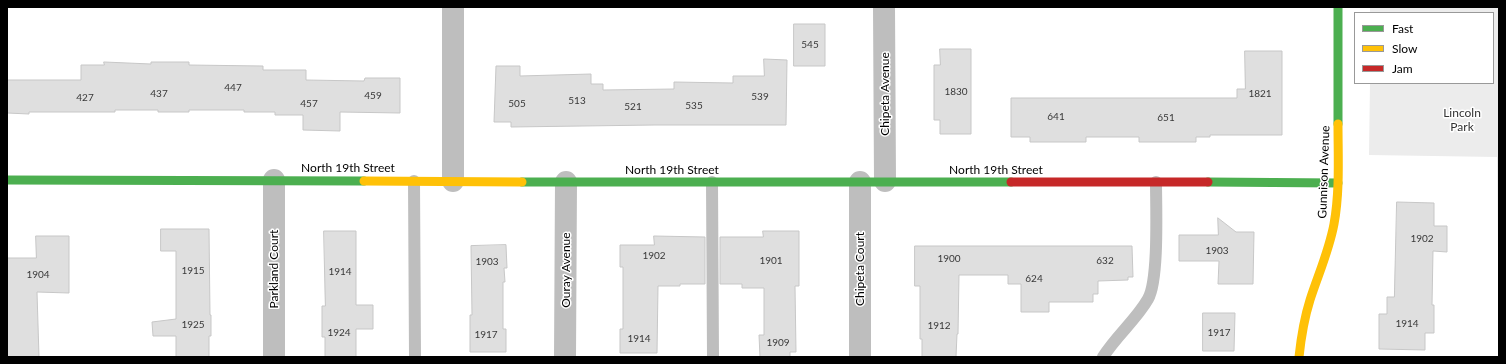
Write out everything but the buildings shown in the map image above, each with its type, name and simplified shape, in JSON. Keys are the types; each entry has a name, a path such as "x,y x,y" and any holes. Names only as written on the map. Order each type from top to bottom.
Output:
{"street":[{"path":"453,7 453,181"},
{"name":"Chipeta Avenue","path":"884,7 885,181"},
{"name":"Gunnison Avenue","path":"1299,357 1300,335 1310,301 1326,259 1334,224 1338,183 1338,7"},
{"name":"North 19th Street","path":"7,180 1338,183"},
{"name":"Parkland Court","path":"274,180 274,357"},
{"name":"Ouray Avenue","path":"565,357 566,182"},
{"name":"Chipeta Court","path":"860,182 860,357"}],"lane":[{"path":"414,181 415,357"},
{"path":"712,182 713,357"},
{"path":"1103,357 1108,349 1139,314 1149,297 1153,279 1155,253 1156,182"}],"green space":[{"name":"Lincoln Park","path":"1370,7 1499,7 1499,357 1497,157 1369,155 1370,84 1494,84 1494,12 1370,12"}],"traffic: fast":[{"path":"1338,7 1338,124"},
{"path":"7,180 364,181"},
{"path":"522,182 1011,182"},
{"path":"1208,182 1338,183"}],"traffic: slow":[{"path":"1299,357 1303,328 1308,307 1334,224 1338,187 1338,124"},
{"path":"364,181 522,182"}],"traffic: jam":[{"path":"1011,182 1208,182"}]}
